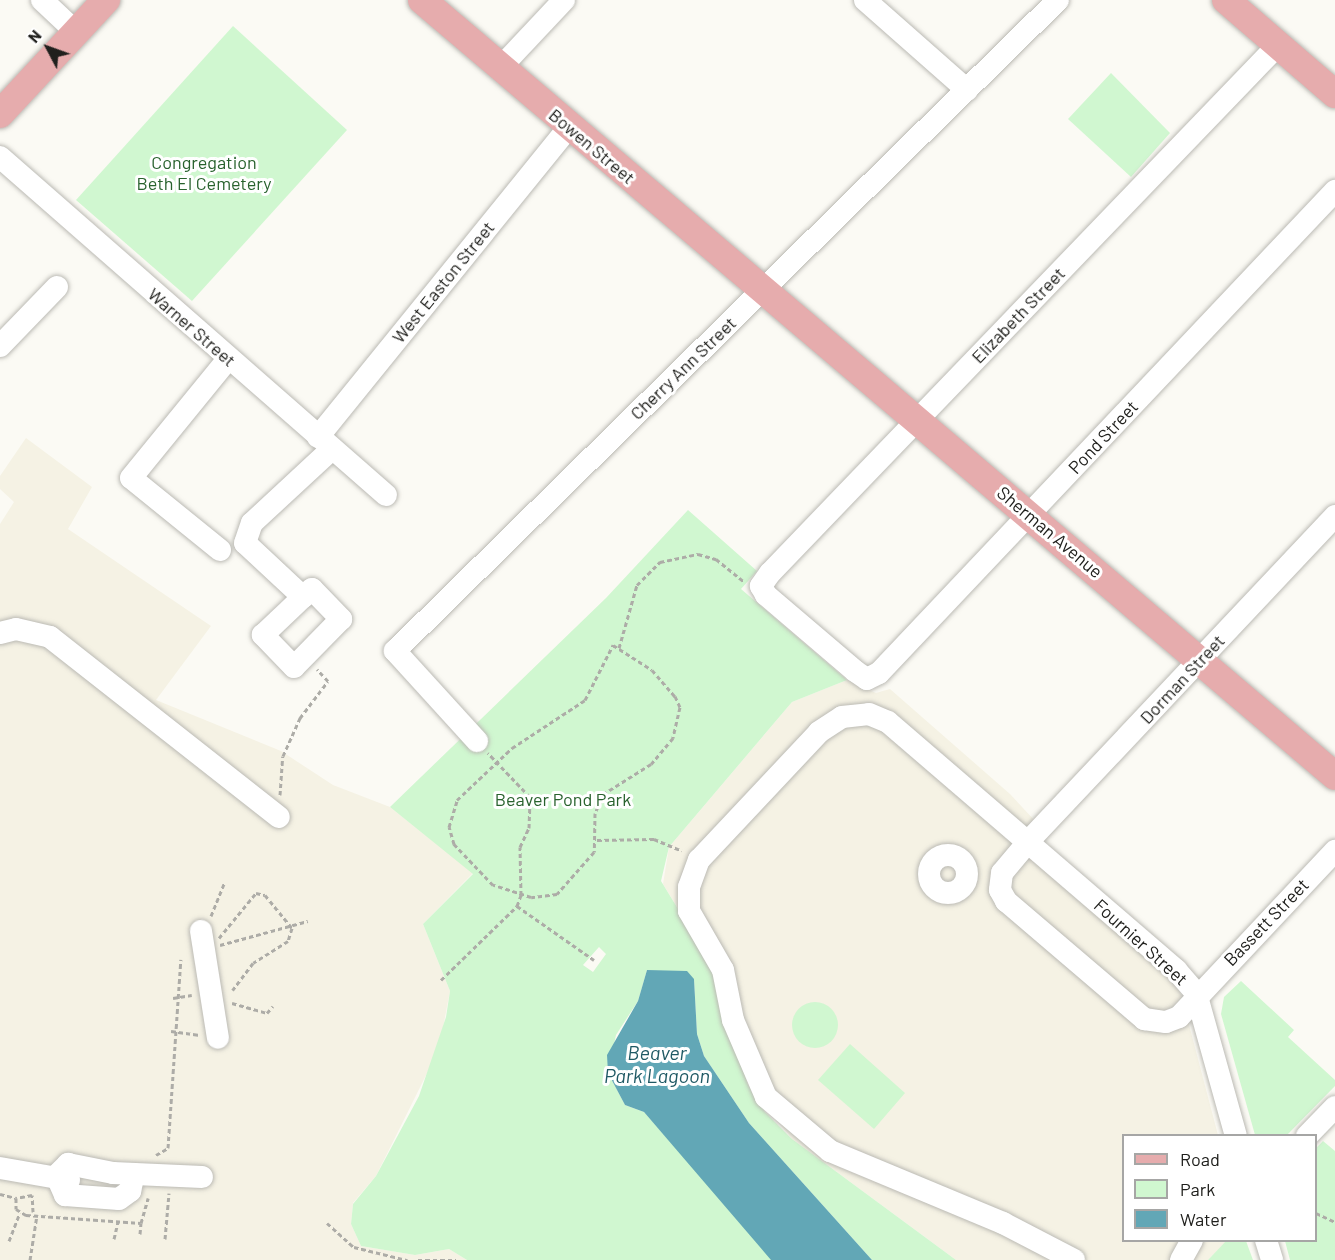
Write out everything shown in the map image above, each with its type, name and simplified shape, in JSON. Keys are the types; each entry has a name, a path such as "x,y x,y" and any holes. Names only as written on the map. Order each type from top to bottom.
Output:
{"main road":[{"path":"0,114 105,0"},
{"name":"Bowen Street","path":"422,0 764,290"},
{"path":"1226,0 1335,94"},
{"name":"Sherman Avenue","path":"764,290 1335,776"}],"street":[{"path":"42,0 76,32"},
{"path":"501,67 564,0"},
{"path":"865,0 967,90"},
{"name":"Cherry Ann Street","path":"477,741 395,651 1058,0"},
{"name":"Elizabeth Street","path":"761,586 917,419 1278,45"},
{"name":"West Easton Street","path":"246,538 252,523 325,443 569,127"},
{"name":"Warner Street","path":"0,157 386,495"},
{"name":"Pond Street","path":"761,586 867,679 879,673 1335,190"},
{"path":"0,346 57,287"},
{"path":"228,359 131,478 214,551 246,538"},
{"name":"Dorman Street","path":"1000,885 1005,869 1028,842 1335,516"},
{"path":"246,538 244,543 303,597"},
{"path":"312,589 341,619 294,667 263,635 303,597 312,589"},
{"path":"0,633 16,629 50,637 279,817"},
{"name":"Fournier Street","path":"699,860 819,732 842,717 869,714 912,740 1196,993 1235,1134"},
{"name":"Bassett Street","path":"1000,885 1006,901 1146,1020 1176,1019 1196,993 1335,851"},
{"path":"699,860 689,887 689,910 723,970 733,1020 766,1097 779,1113 830,1152 1003,1223 1074,1260"},
{"path":"967,876 1000,885"},
{"path":"209,935 211,1037"},
{"path":"1309,1134 1335,1107"},
{"path":"0,1168 96,1181 124,1174 202,1177"},
{"path":"1181,1260 1191,1242"},
{"path":"1267,1242 1272,1260"}],"path":[{"path":"619,648 637,585 660,562 698,554 761,586"},
{"path":"613,645 652,670 675,696 678,721 666,751 604,793 595,813 597,840 587,863 557,894 521,895 476,872 454,844 449,826 457,800 496,761 585,700 613,645"},
{"path":"279,817 283,756 300,718 328,681 304,656"},
{"path":"441,980 518,906 521,895 520,847 532,811 530,797 496,761"},
{"path":"597,840 654,839 699,860"},
{"path":"209,935 224,884"},
{"path":"209,935 230,930 256,893 265,895 292,928"},
{"path":"518,906 594,960"},
{"path":"209,935 292,928 308,921"},
{"path":"273,1006 267,1013 231,1003 233,990 253,963 288,941 292,928"},
{"path":"152,1156 168,1148 173,1032 181,959"},
{"path":"225,990 233,990"},
{"path":"176,998 197,994"},
{"path":"173,1032 211,1037"},
{"path":"165,1239 169,1192"},
{"path":"0,1194 16,1198 27,1193 36,1200 33,1212 20,1213"},
{"path":"9,1241 20,1213 16,1198"},
{"path":"1317,1214 1335,1222"},
{"path":"30,1260 37,1215"},
{"path":"114,1239 118,1222"},
{"path":"140,1234 141,1223"},
{"path":"327,1223 354,1247 407,1260"},
{"path":"418,1260 456,1260"}],"shaded area":[{"path":"26,438 92,487 68,529 211,626 156,700 281,751 333,785 390,807 473,873 423,924 450,991 439,1049 376,1176 353,1203 351,1224 361,1246 415,1255 449,1249 467,1260 0,1260 0,524 14,502 0,489 0,476"},
{"path":"847,680 876,693 890,689 1010,794 1036,822 1015,844 1179,987 1218,1134 1122,1134 1122,1242 1226,1242 1208,1260 956,1260 792,1139 748,1085 708,958 663,884 669,847 792,702"}],"green space":[{"name":"Congregation Beth El Cemetery","path":"233,26 347,130 192,301 76,200"},
{"path":"1111,73 1170,133 1131,177 1068,119"},
{"name":"Beaver Pond Park","path":"688,510 757,571 741,589 847,680 792,702 669,847 661,881 708,958 748,1085 765,1112 792,1139 956,1260 872,1260 749,1123 704,1056 697,1034 694,979 647,970 638,1001 616,1035 608,1073 625,1105 644,1112 774,1260 467,1260 449,1249 415,1255 361,1246 351,1224 353,1204 376,1176 419,1096 446,1017 450,991 423,924 473,874 390,807 606,598","holes":["599,947 606,954 593,972 583,965"]},
{"path":"1241,981 1294,1030 1288,1037 1335,1080 1335,1086 1288,1134 1255,1134 1221,1014 1224,997"},
{"path":"815,1002 824,1003 832,1008 837,1016 837,1034 832,1042 824,1047 815,1048 806,1047 798,1042 793,1034 792,1025 793,1016 798,1008 806,1003"},
{"path":"850,1044 905,1093 874,1129 818,1080"},
{"path":"1323,1141 1335,1151 1335,1260 1290,1260 1285,1242 1317,1242 1317,1147"},
{"path":"1225,1242 1246,1242 1253,1260 1208,1260"}],"water":[{"name":"Beaver Park Lagoon","path":"647,970 687,971 694,979 697,1034 704,1056 749,1123 872,1260 771,1260 644,1112 625,1105 608,1073 607,1055 638,1001"}]}
